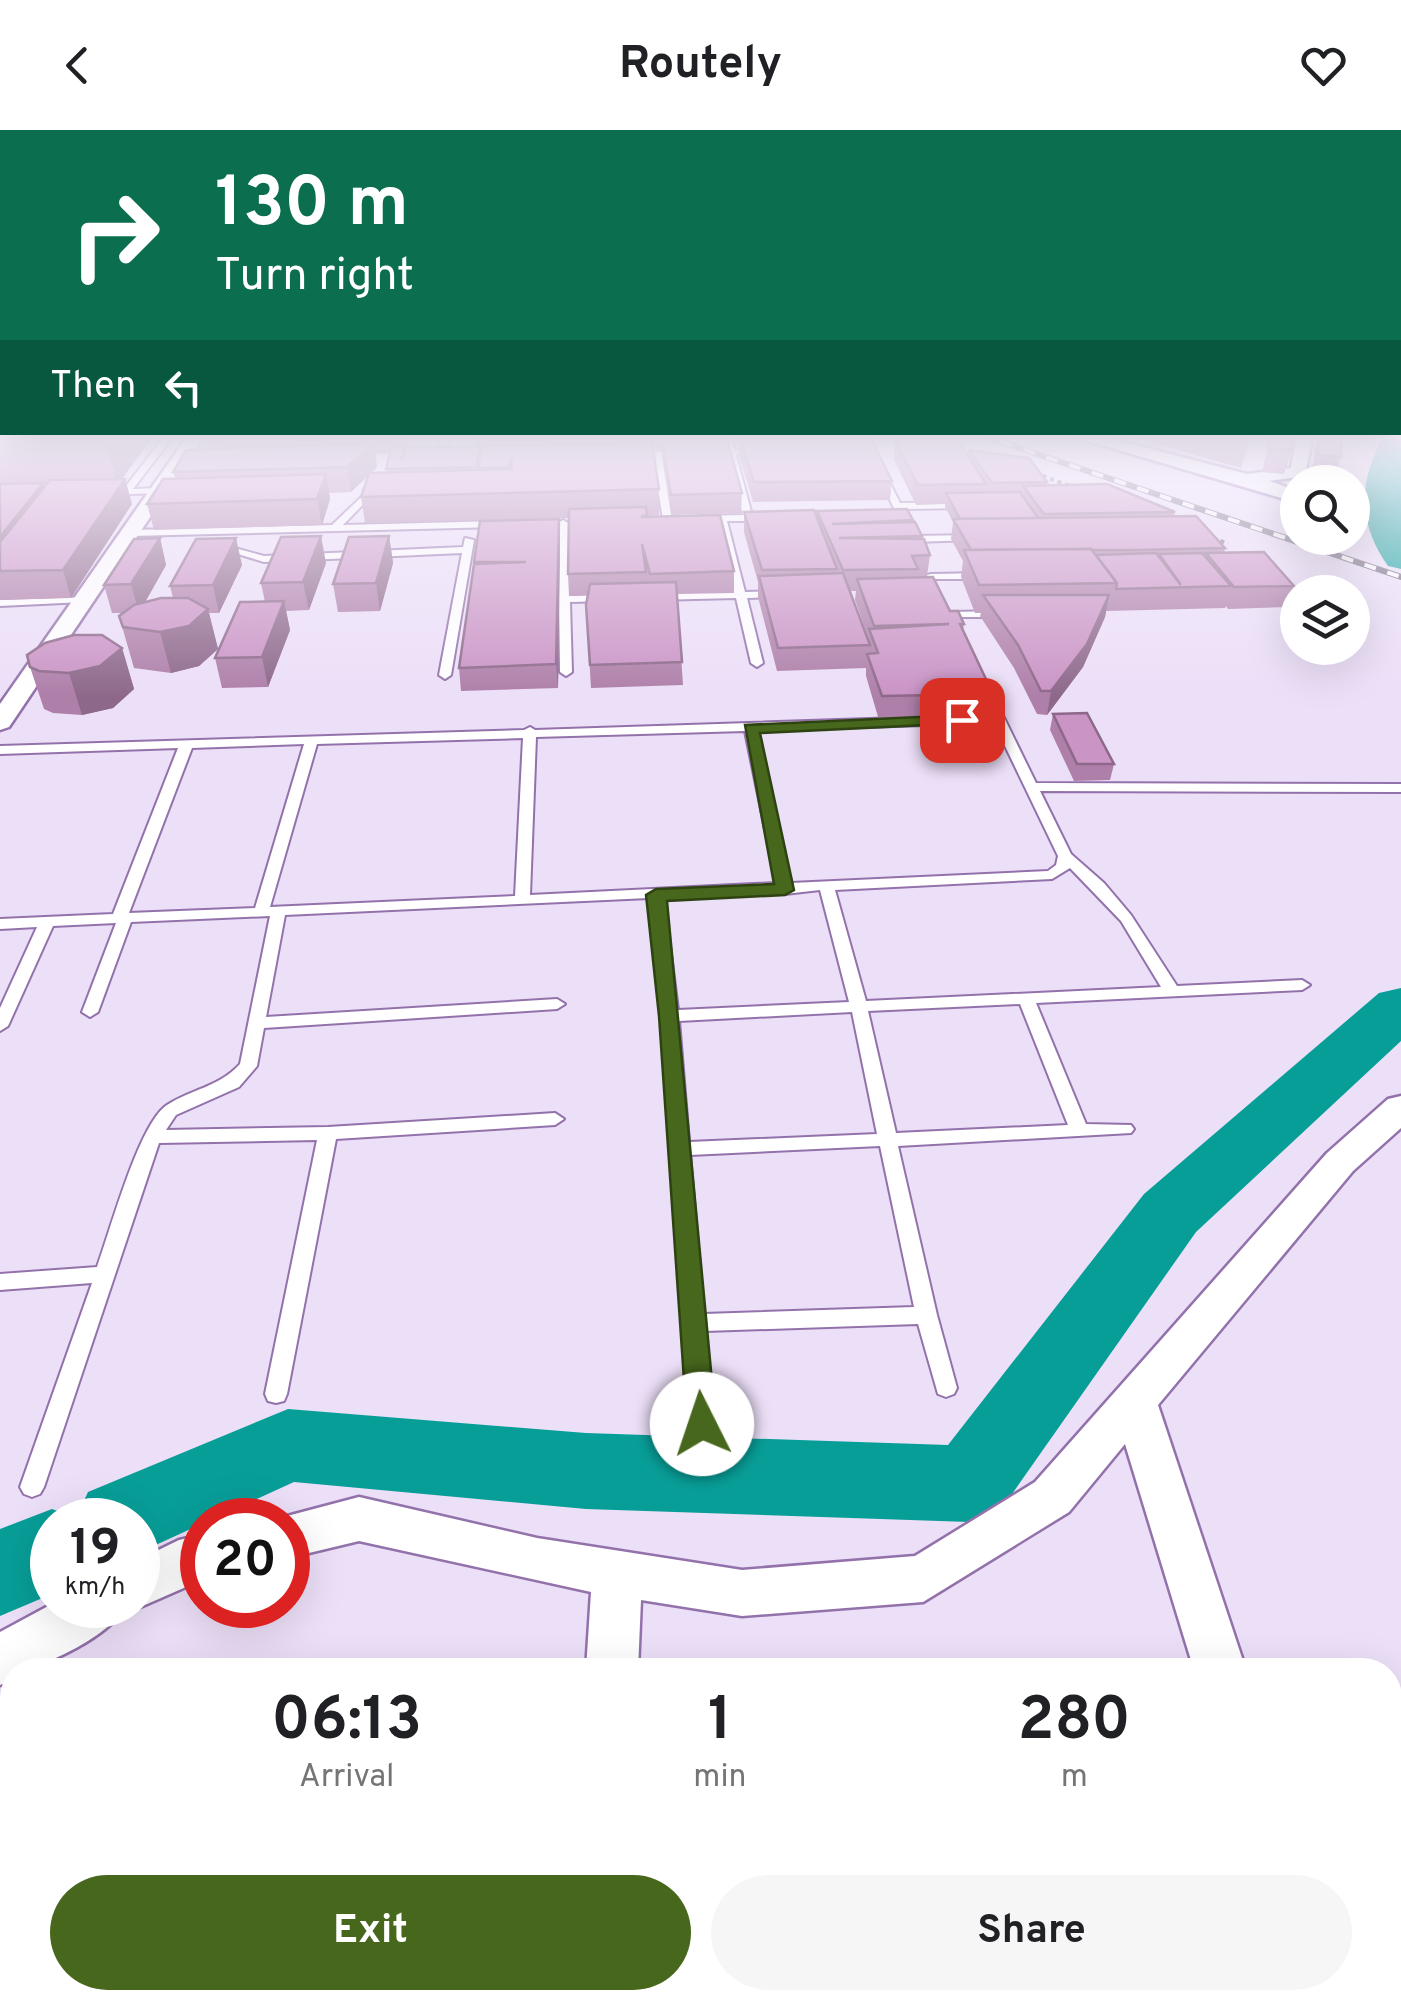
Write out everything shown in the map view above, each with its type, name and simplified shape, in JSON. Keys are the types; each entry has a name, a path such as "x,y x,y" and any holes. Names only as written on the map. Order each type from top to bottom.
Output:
{"street":[{"path":"0,722 138,522"},
{"path":"310,1530 359,1518 537,1561 742,1592 923,1580 1052,1497 1340,1162 1401,1108"},
{"path":"1135,1404 1216,1658"},
{"path":"613,1658 617,1574"},
{"path":"4,1658 59,1628"}],"lane":[{"path":"335,528 341,522"},
{"path":"563,522 566,672"},
{"path":"545,523 581,522"},
{"path":"723,522 756,664"},
{"path":"905,522 938,591 918,592"},
{"path":"130,533 508,524"},
{"path":"445,675 472,525"},
{"path":"196,532 226,550 264,559 467,550"},
{"path":"922,558 990,538"},
{"path":"922,558 988,576"},
{"path":"642,597 800,594"},
{"path":"564,599 623,598"},
{"path":"0,602 84,600"},
{"path":"958,632 947,609 1026,613"},
{"path":"974,667 1065,856 1103,886 1127,914 1172,992"},
{"path":"0,750 998,719"},
{"path":"751,728 785,890"},
{"path":"522,901 530,731"},
{"path":"32,1488 152,1137 170,1111 233,1083 248,1066 270,912 312,739"},
{"path":"90,1012 187,743"},
{"path":"1032,787 1401,788"},
{"path":"0,924 1035,879 1052,875 1063,867 1065,856"},
{"path":"827,888 946,1388"},
{"path":"656,895 670,1016 702,1424"},
{"path":"0,1026 48,922"},
{"path":"670,1016 1302,985"},
{"path":"1026,999 1080,1131"},
{"path":"256,1023 558,1004"},
{"path":"152,1137 328,1133 554,1119"},
{"path":"681,1149 1125,1129"},
{"path":"276,1394 328,1133"},
{"path":"0,1282 106,1274"},
{"path":"696,1323 926,1315"}],"path":[{"path":"1199,532 1228,544"}],"building":[{"path":"0,522 12,522 0,537"},
{"path":"16,522 96,522 63,570 0,571 0,542"},
{"path":"480,522 559,522 556,664 459,668 474,564 526,562 474,562"},
{"path":"569,522 722,522 734,571 650,574 642,544 646,572 568,574"},
{"path":"747,522 819,522 837,569 762,570"},
{"path":"822,522 915,522 922,536 839,538 924,539 930,555 912,556 918,569 843,570"},
{"path":"955,522 1201,522 1225,548 1134,550 971,550"},
{"path":"321,536 303,582 261,583 281,537"},
{"path":"389,536 376,583 333,584 349,537"},
{"path":"160,538 131,584 104,585 134,539"},
{"path":"236,538 213,585 170,586 196,539"},
{"path":"1091,549 1117,583 979,585 964,550"},
{"path":"1264,552 1284,575 1280,575 1280,586 1234,587 1206,553"},
{"path":"1156,553 1181,585 1159,554 1202,553 1231,586 1116,589 1117,583 1096,555"},
{"path":"843,573 870,645 778,648 759,576"},
{"path":"933,577 950,611 958,611 964,624 960,624 993,694 882,696 867,654 878,653 869,629 949,624 874,626 857,579"},
{"path":"676,582 682,662 590,665 586,605 590,584"},
{"path":"983,595 1109,595 1087,644 1051,691 1041,691 1018,645"},
{"path":"161,598 188,598 208,609 189,626 160,632 123,627 119,616 134,605"},
{"path":"284,601 262,657 215,658 240,602"},
{"path":"74,635 102,635 122,648 100,666 69,673 30,667 27,655 45,643"},
{"path":"1087,713 1114,764 1077,764 1053,714"}],"waterway":[{"path":"1381,522 1401,558"},
{"path":"160,1502 288,1445 586,1471 969,1484 1170,1213 1401,1007"},
{"path":"0,1573 30,1560"}],"railway":[{"path":"1237,522 1401,577"}],"route":[{"path":"702,1424 670,1016 656,895 785,890 751,728 962,720"}]}
